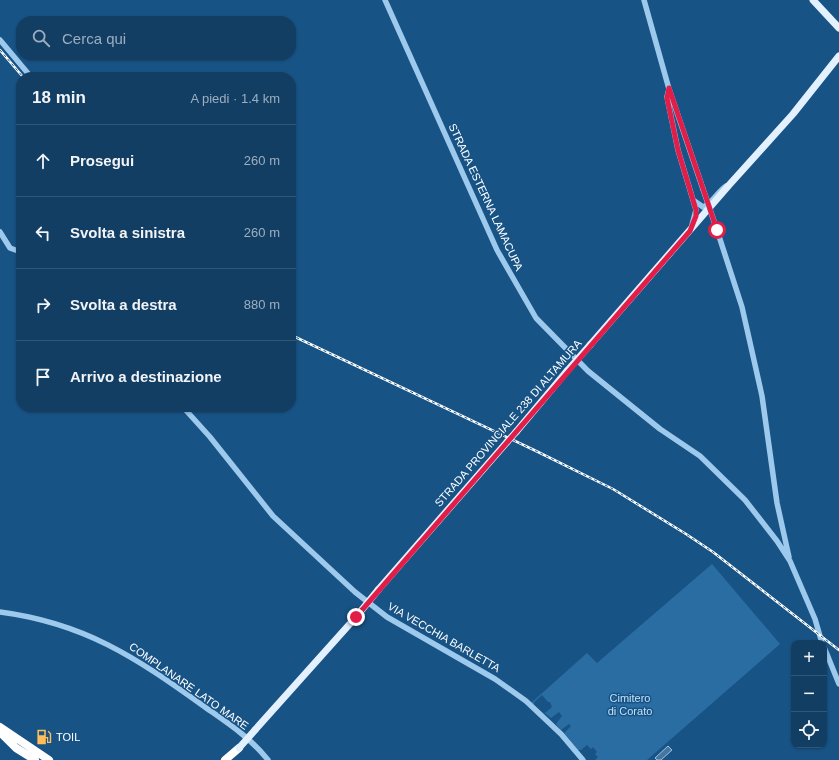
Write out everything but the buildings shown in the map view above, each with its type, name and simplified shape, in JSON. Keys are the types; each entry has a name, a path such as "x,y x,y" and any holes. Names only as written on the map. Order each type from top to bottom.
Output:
{"highway":[{"path":"0,731 16,748 35,760"},
{"path":"0,731 41,760"},
{"path":"0,731 49,760"},
{"path":"225,760 239,748"},
{"path":"229,760 239,748"}],"main road":[{"path":"813,0 838,27"},
{"name":"STRADA PROVINCIALE 238 DI ALTAMURA","path":"233,760 239,748 356,617 567,371 793,114 839,56"}],"street":[{"name":"STRADA ESTERNA LAMACUPA","path":"385,0 497,250 536,318 588,371 660,429 700,456 720,474 745,500 777,541 790,561"},
{"path":"644,0 669,88 742,307 767,420 777,503 790,561 815,619 821,640"},
{"path":"0,40 16,59"},
{"path":"17,60 27,72"},
{"path":"669,88 667,98 678,150 693,200 696,216 690,231"},
{"path":"693,200 698,205 707,205 719,190 730,184"},
{"path":"0,232 10,248 16,250"},
{"name":"VIA VECCHIA BARLETTA","path":"188,412 210,437 273,516 355,592 387,617 495,678 520,697 561,734 583,760"},
{"name":"COMPLANARE LATO MARE","path":"0,612 20,614 69,628 128,654 240,732 268,760"},
{"path":"827,654 839,684"}],"green space":[{"name":"Cimitero di Corato","path":"712,564 780,644 647,760 595,760 598,757 595,754 597,752 593,747 591,749 587,745 581,750 578,750 564,733 571,726 569,724 561,730 556,724 562,716 559,712 551,718 543,712 545,713 552,707 550,702 548,702 542,695 534,702 534,705 531,703 587,653 597,663"}],"shaded area":[{"path":"668,746 672,750 661,760 657,760 655,758"}],"railway":[{"path":"0,50 19,72"},
{"path":"296,337 613,489 713,552 839,650"}],"place":[{"name":"TOIL","path":"44,737"}],"route":[{"path":"356,617 567,371 690,231 696,216 696,210 688,188 678,150 667,98 669,88 717,230"}]}
